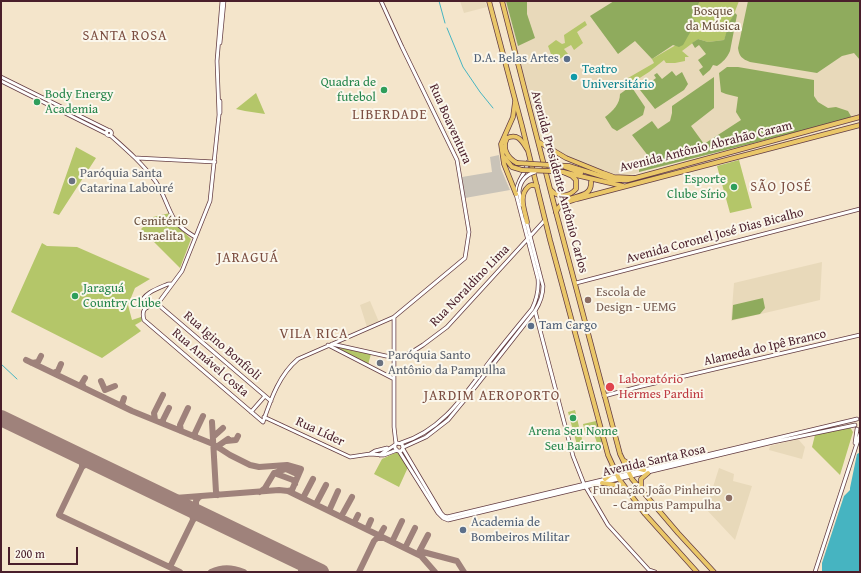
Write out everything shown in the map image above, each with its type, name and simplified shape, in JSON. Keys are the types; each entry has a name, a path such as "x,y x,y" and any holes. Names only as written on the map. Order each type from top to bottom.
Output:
{"main road":[{"name":"Avenida Presidente Antônio Carlos","path":"489,1 545,220 604,442 612,464 618,478 629,494 697,572"},
{"name":"Avenida Presidente Antônio Carlos","path":"502,1 604,396 622,458 630,475 642,491 714,572"},
{"path":"515,102 513,117 502,142 502,153 504,164 517,193"},
{"name":"Avenida Antônio Abrahão Caram","path":"556,165 569,166 614,180 628,180 860,118"},
{"name":"Avenida Antônio Abrahão Caram","path":"560,205 860,125"},
{"path":"527,150 522,140 517,136 507,138 505,145 506,152 510,158 518,163 556,165 581,173"},
{"path":"538,142 566,158 603,173 614,176 634,178"},
{"path":"773,142 774,148"},
{"name":"Avenida Antônio Abrahão Caram","path":"502,153 504,160 508,164 522,170 563,172 602,182 629,186"},
{"path":"550,189 559,196 568,194 576,189 576,180 572,176 563,172"},
{"path":"556,212 558,207 566,199 585,194 590,188 591,182"},
{"path":"527,222 523,201 524,192 530,185 537,186"},
{"path":"622,458 629,465 644,470"},
{"path":"606,479 611,474 612,464"},
{"path":"642,491 640,485 641,479 648,473"},
{"path":"602,483 616,485 629,494"}],"street":[{"path":"172,284 151,292 142,299 141,304 148,306 159,302 178,277 184,266 210,201 219,115 221,109 218,61 223,1"},
{"name":"Rua Boaventura","path":"263,422 278,384 293,363 394,317 465,258 469,232 457,160 381,1"},
{"path":"1,77 111,131 109,135"},
{"path":"1,82 109,135 138,159 164,195 174,218 180,226 195,237"},
{"path":"529,158 527,168 516,186 529,238"},
{"path":"138,159 215,162"},
{"path":"529,238 527,222 517,193 523,178 529,173 539,170"},
{"name":"Avenida Coronel José Dias Bicalho","path":"576,283 860,209"},
{"name":"Rua Noraldino Lima","path":"395,358 418,348 447,327 545,220"},
{"name":"Rua Líder","path":"264,417 350,457 370,454 388,454 398,451 426,437 448,420 539,304 543,292 541,278 529,238"},
{"name":"Rua Líder","path":"370,454 423,434 434,427 459,402 532,309 537,298 539,288 529,238"},
{"name":"Rua Igino Bonfioli","path":"159,302 161,307"},
{"name":"Rua Igino Bonfioli","path":"155,304 161,307 271,401"},
{"name":"Rua Amável Costa","path":"148,306 143,312 144,320 263,422"},
{"path":"535,311 573,456 585,486 608,525 649,570 655,572"},
{"path":"394,317 394,427 398,451 440,513"},
{"name":"Alameda do Ipê Branco","path":"604,396 860,335"},
{"path":"330,345 395,358"},
{"path":"330,345 394,379"},
{"path":"252,412 265,396"},
{"path":"853,455 859,430 855,425 858,418"},
{"name":"Avenida Santa Rosa","path":"440,513 443,518 448,520 602,483 644,470 858,418"},
{"name":"Avenida Santa Rosa","path":"630,475 648,473 773,442 855,425"},
{"path":"815,572 860,434"},
{"path":"398,444 403,448 440,513"},
{"name":"Rua Líder","path":"380,455 389,448"},
{"name":"Avenida Santa Rosa","path":"585,486 606,479 618,478"}],"shaded area":[{"path":"460,1 485,1 487,7 464,13"},
{"path":"504,1 860,1 860,116 625,176 610,173 572,159 542,144"},
{"path":"499,155 501,169 510,190 465,198 462,177 492,172 490,157"},
{"path":"822,262 820,300 731,321 734,283"},
{"path":"370,301 379,322 367,327 360,305"},
{"path":"798,439 805,447 802,459 769,450 770,446"},
{"name":"Fundação João Pinheiro - Campus Pampulha","path":"719,468 734,474 733,481 752,486 735,540 706,509"}],"green space":[{"path":"506,1 527,1 527,14 535,38 518,46"},
{"path":"614,1 700,1 692,17 696,22 683,45 679,47 673,45 652,59 635,41 618,54 590,16"},
{"name":"Bosque da Música","path":"700,1 739,1 724,40 708,42 698,39 682,51 689,57 685,57 685,61 666,63 664,60 632,83 628,78 654,63 652,59 676,45"},
{"path":"748,1 860,1 860,60 854,53 842,56 817,73 745,60 741,57 738,48"},
{"path":"735,13 737,15 729,53 721,63 717,66 713,65 703,76 699,70 703,67 698,60 706,54 699,45 695,48 692,43 698,39 708,42 724,40 730,21"},
{"path":"585,21 587,25 577,32 583,43 574,50 571,45 564,49 568,54 554,62 548,46 556,40 562,44 565,43 564,35"},
{"path":"727,67 738,67 814,80 814,96 818,102 828,108 836,107 848,111 852,118 639,172 649,157 632,135 652,121 658,129 670,121 672,106 714,77 714,108 691,126 704,144 741,120 736,112 738,97 721,92 719,73"},
{"path":"672,71 676,76 682,72 688,84 684,90 655,109 640,90 656,78 654,75 657,73 662,79"},
{"path":"631,86 645,107 643,115 617,131 612,128 605,117 616,107 620,94"},
{"path":"256,93 265,114 236,109"},
{"path":"76,147 96,158 59,215 53,213"},
{"name":"Esporte Clube Sírio","path":"739,160 752,208 730,213 717,166"},
{"name":"Cemitério Israelita","path":"170,213 174,223 191,239 180,268 141,229 153,217"},
{"name":"Jaraguá Country Clube","path":"42,243 47,246 77,247 150,279 135,288 128,305 132,320 141,317 142,321 135,325 141,331 102,358 11,312"},
{"path":"763,298 765,308 760,314 732,320 733,305"},
{"path":"332,346 371,354 368,365"},
{"path":"575,410 583,443 577,445 568,412"},
{"path":"596,421 602,442 597,443 594,434 586,436 583,424"},
{"path":"850,427 853,432 840,475 812,447 815,435"},
{"path":"397,452 401,453 409,465 399,487 374,474 382,459"}],"water":[{"path":"860,449 860,572 822,572 822,563 844,496 850,490 857,454 859,453"}],"waterway":[{"path":"439,1 445,23"},
{"path":"447,28 463,67 493,108"},
{"path":"1,364 17,379"}],"taxiway":[{"path":"32,363 38,362 41,356"},
{"path":"26,360 132,411 213,444 250,465 259,467 287,465 301,469 292,490 288,491"},
{"path":"53,373 58,371 61,364"},
{"path":"84,388 82,383 85,378"},
{"path":"101,381 105,390 115,386"},
{"path":"155,420 154,413 163,395"},
{"path":"124,398 122,404 124,407"},
{"path":"163,423 169,408"},
{"path":"181,431 180,425 188,408"},
{"path":"195,437 195,433 203,416"},
{"path":"212,422 216,492 218,495"},
{"path":"213,437 223,428"},
{"path":"226,441 236,440 238,436"},
{"path":"215,448 228,439"},
{"path":"78,455 82,460 82,467"},
{"path":"94,462 86,464 82,467 59,515 180,572"},
{"path":"260,492 265,488 274,473 286,469 297,474 298,476"},
{"path":"274,473 293,480 295,484"},
{"path":"303,498 313,479"},
{"path":"316,504 326,485"},
{"path":"165,497 175,498 279,490 288,491 421,556 435,572"},
{"path":"329,511 338,491"},
{"path":"200,514 196,506 196,501 202,496"},
{"path":"341,517 352,497"},
{"path":"188,508 192,512 193,520"},
{"path":"354,523 358,515"},
{"path":"170,567 193,520 198,516 205,516"},
{"path":"367,529 371,520"},
{"path":"392,542 402,521"},
{"path":"380,535 384,528"},
{"path":"405,548 415,528"},
{"path":"418,554 428,535"},
{"path":"359,572 374,541 377,538 383,538"},
{"path":"421,556 423,552 457,561 464,572"},
{"path":"297,560 301,567 301,572"},
{"path":"211,572 227,568 244,572"},
{"path":"310,572 319,571"}],"runway":[{"path":"1,418 321,572"}],"place":[{"name":"D.A. Belas Artes","path":"567,59"},
{"name":"Teatro Universitário","path":"574,77"},
{"name":"Quadra de futebol","path":"384,90"},
{"name":"Body Energy Academia","path":"37,102"},
{"name":"Paróquia Santa Catarina Labouré","path":"72,181"},
{"name":"Esporte Clube Sírio","path":"734,187"},
{"name":"Jaraguá Country Clube","path":"75,296"},
{"name":"Escola de Design - UEMG","path":"588,300"},
{"name":"Tam Cargo","path":"531,326"},
{"name":"Paróquia Santo Antônio da Pampulha","path":"380,363"},
{"name":"Laboratório Hermes Pardini","path":"610,387"},
{"name":"Arena Seu Nome Seu Bairro","path":"573,418"},
{"name":"Fundação João Pinheiro - Campus Pampulha","path":"729,498"},
{"name":"Academia de Bombeiros Militar","path":"463,530"}],"district":[{"name":"SANTA ROSA","path":"125,36"},
{"name":"LIBERDADE","path":"390,115"},
{"name":"SÃO JOSÉ","path":"781,187"},
{"name":"JARAGUÁ","path":"248,258"},
{"name":"VILA RICA","path":"314,334"},
{"name":"JARDIM AEROPORTO","path":"492,396"}]}
